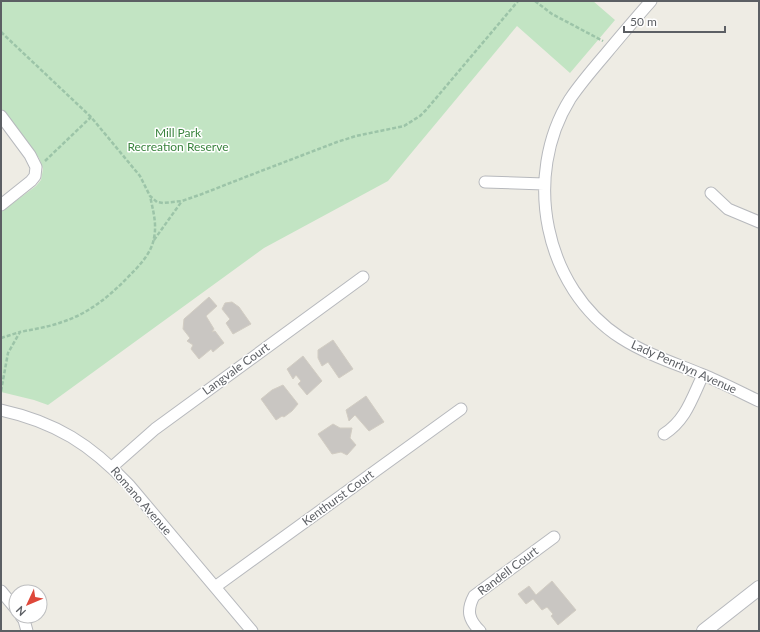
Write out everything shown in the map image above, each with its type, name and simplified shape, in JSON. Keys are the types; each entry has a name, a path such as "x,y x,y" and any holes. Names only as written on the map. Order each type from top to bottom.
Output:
{"street":[{"name":"Lady Penrhyn Avenue","path":"651,1 585,78 560,118 553,136 544,184 548,227 555,251 564,272 577,294 590,311 604,325 638,349 703,375 759,401"},
{"path":"1,116 30,155 36,167 35,176 31,181 1,205"},
{"path":"485,182 544,184"},
{"path":"711,194 728,209 759,222"},
{"name":"Langvale Court","path":"112,467 161,424 363,277"},
{"path":"664,434 673,428 682,418 703,375"},
{"name":"Kenthurst Court","path":"215,587 460,409"},
{"name":"Romano Avenue","path":"1,410 48,424 96,453 112,467 215,587 247,629"},
{"name":"Randell Court","path":"480,631 472,621 469,614 469,608 474,596 554,537"},
{"path":"704,631 759,588"},
{"path":"1,591 8,599"}],"path":[{"path":"150,196 157,202 163,203 182,201 337,142 411,123 426,110 518,1"},
{"path":"534,1 552,14 592,34 600,40"},
{"path":"1,32 91,117 140,176 150,196 154,214 154,240"},
{"path":"36,167 48,158 91,117"},
{"path":"1,338 62,322 79,316 93,308 107,297 138,266 149,251 154,240 182,201"},
{"path":"1,391 8,353 20,332"}],"green space":[{"name":"Mill Park Recreation Reserve","path":"1,1 593,1 615,20 570,73 517,26 388,181 264,248 48,405 1,392 1,212 36,186 41,180 43,169 39,158 1,108"}],"building":[{"path":"209,297 217,306 206,316 214,329 212,332 215,331 224,343 213,352 211,349 199,359 191,349 193,345 187,341 190,338 183,329 184,319"},
{"path":"232,302 239,307 251,324 233,334 226,323 230,319 222,309 225,303"},
{"path":"333,340 353,369 339,378 328,362 322,366 318,358 318,350"},
{"path":"303,356 322,381 307,395 298,384 301,381 296,375 293,379 287,369"},
{"path":"283,385 298,404 284,417 282,416 276,420 261,399 272,390"},
{"path":"366,396 384,422 369,431 355,415 349,421 346,410"},
{"path":"333,424 340,428 352,428 350,438 356,445 347,455 341,452 332,454 318,434"},
{"path":"552,581 576,610 558,625 551,616 553,614 547,607 542,610 533,599 526,604 518,594 529,586 536,595"}]}
